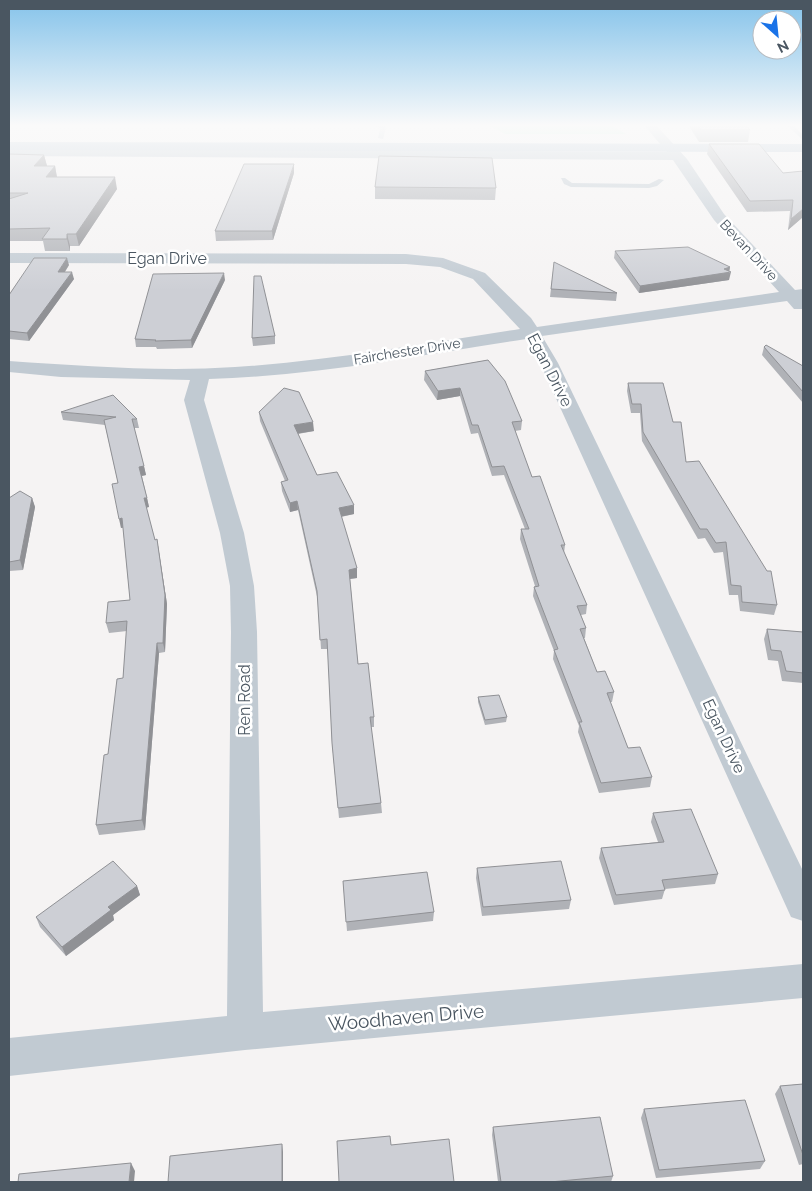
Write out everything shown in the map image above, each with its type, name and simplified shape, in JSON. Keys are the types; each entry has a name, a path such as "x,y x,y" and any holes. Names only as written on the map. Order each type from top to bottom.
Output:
{"street":[{"name":"Bevan Drive","path":"693,180 719,217 799,299"},
{"name":"Egan Drive","path":"9,258 425,260 461,268 479,276 525,322 549,363 803,906"},
{"name":"Fairchester Drive","path":"9,366 61,371 201,375 336,362 531,333 799,299"},
{"name":"Ren Road","path":"201,375 194,400 232,533 242,586 244,632 244,1032"},
{"name":"Woodhaven Drive","path":"9,1057 244,1032 803,981"}],"lane":[{"path":"564,180 566,183 571,185 649,186 655,185 661,180"}],"building":[{"path":"9,180 113,180 76,234 67,234 67,239 42,239 50,228 9,229 9,199 28,193 9,193"},
{"path":"237,180 289,180 272,231 215,231"},
{"path":"376,180 495,180 496,188 375,187"},
{"path":"735,180 803,180 803,209 791,219 793,200 750,201"},
{"path":"688,247 730,267 724,269 731,272 640,286 615,251"},
{"path":"34,258 67,258 58,272 72,272 27,333 9,331 9,295"},
{"path":"554,262 617,293 551,289"},
{"path":"224,273 191,340 155,341 135,339 153,274"},
{"path":"254,276 261,276 275,336 252,338"},
{"path":"766,345 803,366 803,392 764,347"},
{"path":"488,360 505,381 522,421 512,422 532,477 540,476 565,545 561,545 587,605 577,606 586,628 580,629 597,672 605,671 614,692 607,693 628,748 640,747 652,777 601,783 579,722 582,722 554,650 558,649 534,587 539,586 521,529 529,529 504,466 492,467 478,425 472,425 460,388 438,391 425,371"},
{"path":"628,383 663,383 673,422 681,422 686,462 699,461 767,571 771,571 777,605 742,602 741,586 731,585 726,542 716,543 707,529 700,529 643,432 641,404 632,404"},
{"path":"284,388 299,392 313,422 294,425 317,475 337,472 354,505 339,508 357,568 349,570 358,664 368,663 374,717 370,717 381,803 338,808 332,743 327,639 320,640 317,591 297,501 290,503 281,482 288,480 259,412"},
{"path":"113,395 137,419 132,419 144,466 139,467 147,498 144,498 155,540 157,539 165,595 163,643 157,643 142,820 96,825 104,755 108,754 117,679 123,678 127,621 106,623 108,602 130,600 122,518 119,519 112,484 118,483 104,420 116,417 61,412"},
{"path":"20,491 32,498 20,560 9,562 9,498"},
{"path":"767,629 803,632 803,673 786,671 781,651 771,650"},
{"path":"499,695 507,717 485,720 478,697"},
{"path":"691,809 718,874 662,880 665,890 616,895 601,848 664,842 653,813"},
{"path":"113,861 137,886 108,907 111,910 62,947 36,917"},
{"path":"561,861 571,900 483,907 477,868"},
{"path":"427,872 434,912 346,922 343,881"},
{"path":"803,1084 803,1155 780,1086"},
{"path":"745,1100 765,1161 659,1170 644,1109"},
{"path":"600,1117 613,1176 550,1182 501,1182 493,1127"},
{"path":"390,1136 391,1145 449,1139 454,1182 339,1182 337,1141"},
{"path":"282,1144 282,1182 168,1182 170,1156"},
{"path":"131,1163 129,1182 18,1182 19,1174"}]}
